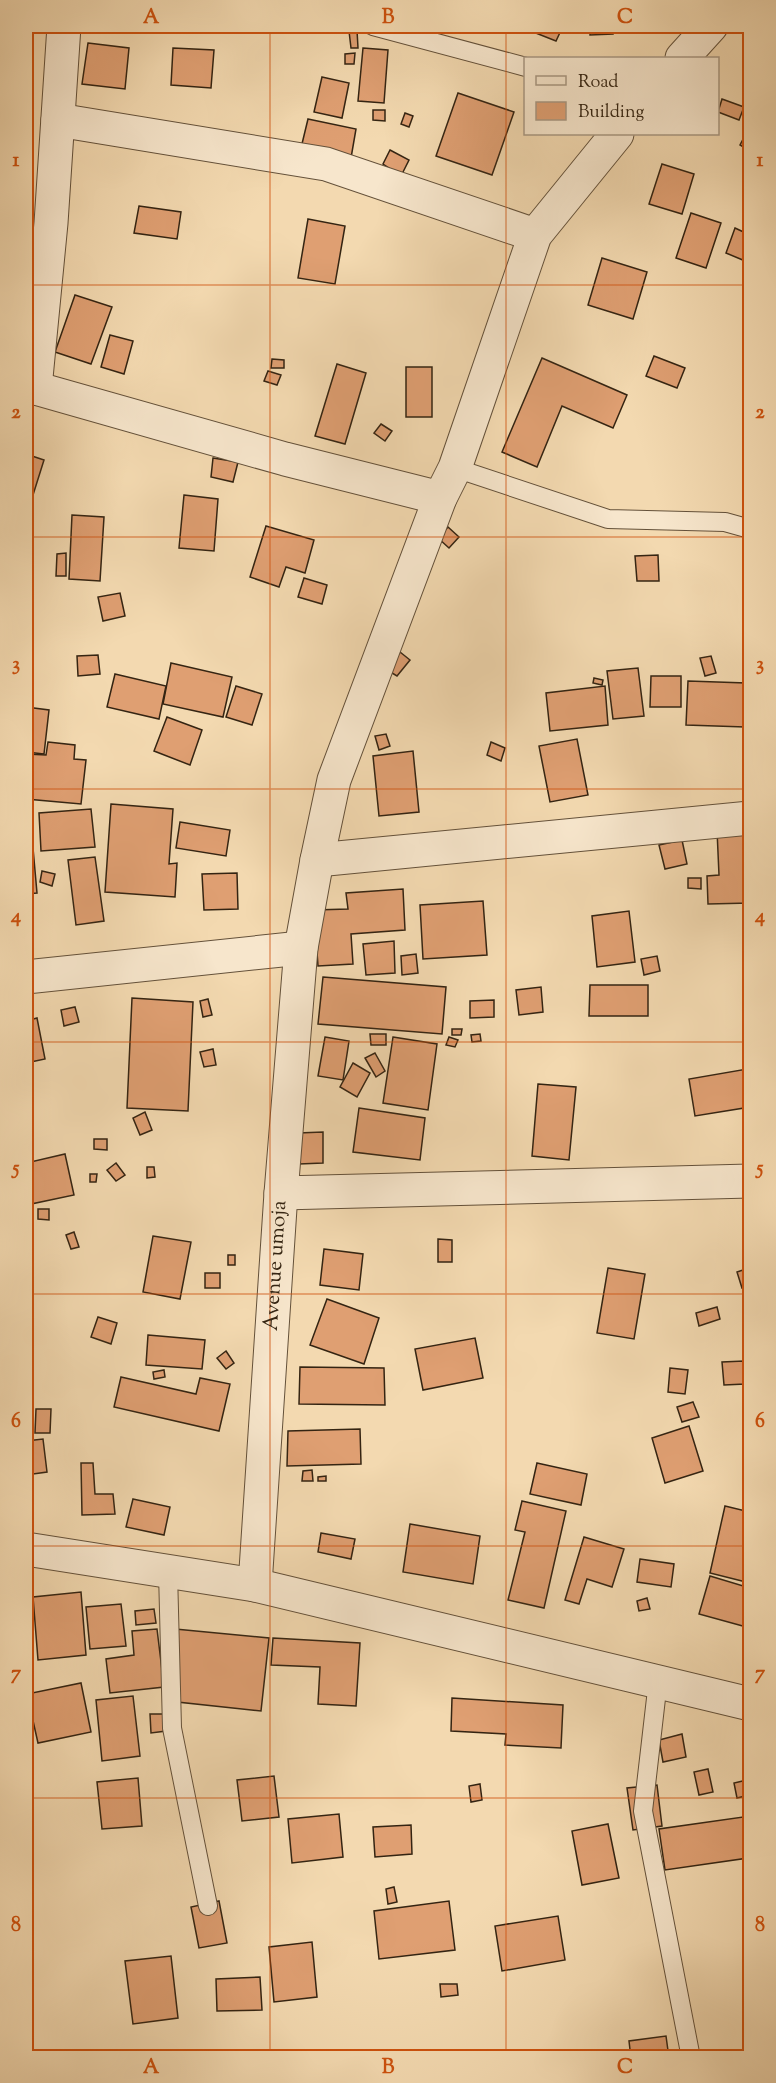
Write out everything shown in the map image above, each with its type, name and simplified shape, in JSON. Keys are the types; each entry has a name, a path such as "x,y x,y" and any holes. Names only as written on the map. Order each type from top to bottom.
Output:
{"street":[{"path":"64,26 58,120 30,387 285,459 440,498"},
{"path":"683,57 711,26"},
{"path":"58,120 326,164 535,234 616,135"},
{"name":"Avenue umoja","path":"255,1586 281,1193 301,948 317,860 334,780 440,498 455,468 535,234"},
{"path":"317,860 750,818"},
{"path":"26,977 301,948"},
{"path":"281,1193 750,1181"},
{"path":"26,1549 255,1586 750,1704"}],"lane":[{"path":"373,26 524,68"},
{"path":"455,468 608,519 725,522 750,529"},
{"path":"168,1572 172,1728 208,1906"},
{"path":"658,1681 643,1811 691,2058"}],"building":[{"path":"525,26 563,26 556,41 523,28"},
{"path":"590,26 612,26 613,34 590,35"},
{"path":"357,30 358,48 351,48 349,31"},
{"path":"88,43 129,48 125,89 82,84"},
{"path":"173,48 214,50 211,88 171,85"},
{"path":"363,48 388,50 384,103 358,101"},
{"path":"355,53 354,64 345,64 345,54"},
{"path":"322,77 349,83 342,118 314,112"},
{"path":"458,93 514,112 492,175 436,156"},
{"path":"722,99 744,107 739,120 719,112"},
{"path":"373,110 385,110 385,121 373,120"},
{"path":"405,113 413,116 409,127 401,124"},
{"path":"308,119 356,129 351,158 301,148"},
{"path":"750,126 750,151 740,145"},
{"path":"390,150 409,160 401,176 383,164"},
{"path":"662,164 694,174 682,214 649,204"},
{"path":"139,206 181,212 177,239 134,233"},
{"path":"691,213 721,223 706,268 676,258"},
{"path":"308,219 345,226 335,284 298,278"},
{"path":"735,228 750,235 750,263 726,253"},
{"path":"602,258 647,272 633,319 588,305"},
{"path":"75,295 112,307 91,364 55,352"},
{"path":"110,335 133,341 124,374 101,367"},
{"path":"654,356 685,368 677,388 646,376"},
{"path":"542,358 627,395 613,428 562,406 537,467 502,452"},
{"path":"272,359 284,360 284,368 271,368"},
{"path":"337,364 366,373 345,444 315,436"},
{"path":"406,367 432,367 432,417 406,417"},
{"path":"268,371 281,375 277,385 264,381"},
{"path":"381,424 392,431 385,441 374,433"},
{"path":"26,454 44,460 33,495 26,492"},
{"path":"213,458 238,462 233,482 211,477"},
{"path":"184,495 218,499 214,551 179,548"},
{"path":"72,515 104,517 100,581 69,579"},
{"path":"266,526 314,540 305,573 286,567 279,587 250,577"},
{"path":"448,527 459,537 449,548 438,538"},
{"path":"66,553 66,576 56,576 57,554"},
{"path":"658,555 659,581 637,581 635,556"},
{"path":"26,563 30,564 26,587"},
{"path":"304,578 327,585 322,604 298,597"},
{"path":"120,593 125,616 103,621 98,597"},
{"path":"400,652 410,660 397,676 387,670"},
{"path":"98,655 100,674 78,676 77,656"},
{"path":"711,656 716,673 705,676 700,658"},
{"path":"171,663 232,677 223,717 163,704"},
{"path":"638,668 644,716 613,719 607,671"},
{"path":"115,674 166,686 159,719 107,707"},
{"path":"651,676 681,676 681,707 650,707"},
{"path":"594,678 603,680 602,685 593,683"},
{"path":"688,681 746,683 745,727 686,725"},
{"path":"236,686 262,694 252,725 226,717"},
{"path":"605,686 608,725 550,731 546,693"},
{"path":"26,707 49,710 44,754 26,752"},
{"path":"167,717 202,730 190,765 154,751"},
{"path":"386,734 390,746 379,750 375,736"},
{"path":"577,739 588,795 550,802 539,746"},
{"path":"48,742 75,745 74,759 86,760 81,804 26,799 26,754 46,755"},
{"path":"491,742 505,748 501,761 487,755"},
{"path":"413,751 419,812 379,816 373,756"},
{"path":"111,804 173,809 169,864 177,863 175,897 105,892"},
{"path":"91,809 95,847 41,851 39,813"},
{"path":"180,822 230,830 226,856 176,848"},
{"path":"750,828 750,903 708,904 707,876 719,875 717,830"},
{"path":"682,840 687,864 665,869 659,845"},
{"path":"33,848 37,893 26,894 26,849"},
{"path":"95,857 104,921 76,925 68,860"},
{"path":"42,871 55,874 52,886 40,882"},
{"path":"237,873 238,909 204,910 202,874"},
{"path":"688,878 701,878 701,889 688,888"},
{"path":"403,889 405,930 351,934 353,964 318,966 314,910 348,909 346,893"},
{"path":"26,901 32,932 26,933"},
{"path":"483,901 487,955 423,959 420,905"},
{"path":"629,911 635,962 597,967 592,916"},
{"path":"394,941 395,973 366,975 363,944"},
{"path":"416,954 418,973 402,975 401,956"},
{"path":"657,956 660,971 644,975 641,959"},
{"path":"323,977 446,987 442,1034 318,1024"},
{"path":"590,985 648,985 648,1016 589,1016"},
{"path":"541,987 543,1012 519,1015 516,990"},
{"path":"132,998 193,1002 188,1111 127,1108"},
{"path":"208,999 212,1015 203,1017 200,1001"},
{"path":"494,1000 494,1017 470,1018 470,1001"},
{"path":"75,1007 79,1022 64,1026 61,1010"},
{"path":"37,1018 45,1059 26,1063 26,1021"},
{"path":"452,1029 462,1029 461,1035 452,1035"},
{"path":"370,1034 386,1034 386,1045 371,1045"},
{"path":"480,1034 481,1041 472,1042 471,1035"},
{"path":"325,1037 349,1041 343,1080 318,1076"},
{"path":"393,1037 437,1044 428,1110 383,1103"},
{"path":"449,1037 458,1040 455,1047 446,1045"},
{"path":"213,1049 216,1065 204,1067 200,1052"},
{"path":"375,1053 385,1071 376,1077 365,1058"},
{"path":"353,1063 370,1073 357,1097 340,1087"},
{"path":"747,1069 750,1107 695,1116 689,1079"},
{"path":"538,1084 576,1087 569,1160 532,1156"},
{"path":"359,1108 425,1118 420,1160 353,1152"},
{"path":"145,1112 152,1130 140,1135 133,1118"},
{"path":"323,1132 323,1163 299,1164 298,1133"},
{"path":"94,1139 107,1139 107,1150 94,1149"},
{"path":"65,1154 74,1195 31,1204 26,1180 26,1163"},
{"path":"116,1163 125,1175 116,1181 107,1170"},
{"path":"147,1167 154,1167 155,1177 147,1178"},
{"path":"90,1174 97,1174 96,1182 90,1182"},
{"path":"38,1209 49,1209 49,1220 38,1219"},
{"path":"74,1232 79,1247 71,1249 66,1235"},
{"path":"750,1234 750,1253 744,1250"},
{"path":"153,1236 191,1242 180,1299 143,1292"},
{"path":"438,1239 452,1240 452,1262 438,1262"},
{"path":"324,1249 363,1254 359,1290 320,1285"},
{"path":"228,1255 235,1255 235,1265 228,1265"},
{"path":"608,1268 645,1274 634,1339 597,1333"},
{"path":"749,1268 750,1286 742,1288 737,1272"},
{"path":"205,1273 220,1273 220,1288 205,1288"},
{"path":"327,1299 379,1318 364,1364 310,1345"},
{"path":"717,1307 720,1319 699,1326 696,1313"},
{"path":"98,1317 117,1323 111,1344 91,1337"},
{"path":"148,1335 205,1340 202,1369 146,1365"},
{"path":"475,1338 483,1378 423,1390 415,1349"},
{"path":"226,1351 234,1363 226,1369 217,1358"},
{"path":"744,1361 745,1384 724,1385 722,1362"},
{"path":"300,1367 384,1368 385,1405 299,1404"},
{"path":"670,1368 688,1370 685,1394 668,1392"},
{"path":"164,1370 165,1377 154,1379 153,1372"},
{"path":"121,1377 196,1394 200,1378 230,1384 219,1431 114,1407"},
{"path":"693,1402 699,1417 682,1422 677,1407"},
{"path":"36,1409 51,1409 50,1433 35,1433"},
{"path":"689,1426 703,1471 665,1483 652,1438"},
{"path":"360,1429 361,1464 287,1466 288,1431"},
{"path":"43,1439 47,1472 26,1475 26,1441"},
{"path":"81,1463 93,1463 95,1494 113,1494 115,1514 82,1515"},
{"path":"537,1463 587,1474 581,1505 530,1494"},
{"path":"312,1470 313,1481 302,1481 303,1471"},
{"path":"326,1476 326,1481 318,1481 318,1477"},
{"path":"133,1499 170,1507 164,1535 126,1527"},
{"path":"522,1501 566,1511 544,1608 508,1600 525,1532 515,1530"},
{"path":"725,1506 750,1512 750,1583 710,1573"},
{"path":"410,1524 480,1536 473,1584 403,1572"},
{"path":"321,1533 355,1539 351,1559 318,1552"},
{"path":"584,1537 624,1549 612,1587 587,1579 579,1604 565,1600"},
{"path":"640,1559 674,1564 671,1587 637,1582"},
{"path":"710,1576 750,1588 750,1628 699,1614"},
{"path":"81,1592 86,1655 38,1660 33,1597"},
{"path":"647,1598 650,1609 639,1611 637,1601"},
{"path":"121,1604 126,1646 90,1649 86,1607"},
{"path":"154,1609 156,1623 136,1625 135,1611"},
{"path":"157,1629 164,1687 110,1693 106,1659 134,1655 132,1631"},
{"path":"175,1629 269,1638 261,1711 168,1701"},
{"path":"273,1638 360,1643 356,1706 318,1704 320,1667 271,1665"},
{"path":"81,1683 91,1732 38,1743 27,1694"},
{"path":"133,1696 140,1756 102,1761 96,1700"},
{"path":"452,1698 563,1705 561,1748 505,1745 506,1734 451,1731"},
{"path":"150,1714 165,1714 166,1731 151,1733"},
{"path":"682,1734 686,1757 663,1762 659,1740"},
{"path":"708,1769 713,1792 699,1795 694,1772"},
{"path":"274,1776 279,1817 242,1821 237,1780"},
{"path":"138,1778 142,1826 102,1829 97,1782"},
{"path":"747,1780 750,1795 737,1798 734,1783"},
{"path":"480,1784 482,1800 471,1802 469,1786"},
{"path":"657,1785 662,1826 633,1830 627,1788"},
{"path":"339,1814 343,1857 292,1863 288,1819"},
{"path":"743,1817 748,1858 665,1870 659,1829"},
{"path":"608,1824 619,1878 582,1885 572,1831"},
{"path":"411,1825 412,1854 375,1857 373,1827"},
{"path":"394,1887 397,1902 388,1904 386,1889"},
{"path":"219,1901 227,1943 199,1948 191,1907"},
{"path":"449,1901 455,1950 379,1959 374,1911"},
{"path":"558,1916 565,1960 502,1971 495,1926"},
{"path":"312,1942 317,1997 274,2002 269,1947"},
{"path":"171,1956 178,2018 133,2024 125,1961"},
{"path":"260,1977 262,2010 217,2011 216,1979"},
{"path":"440,1984 457,1984 458,1995 441,1997"},
{"path":"666,2036 669,2058 631,2058 629,2041"}]}
